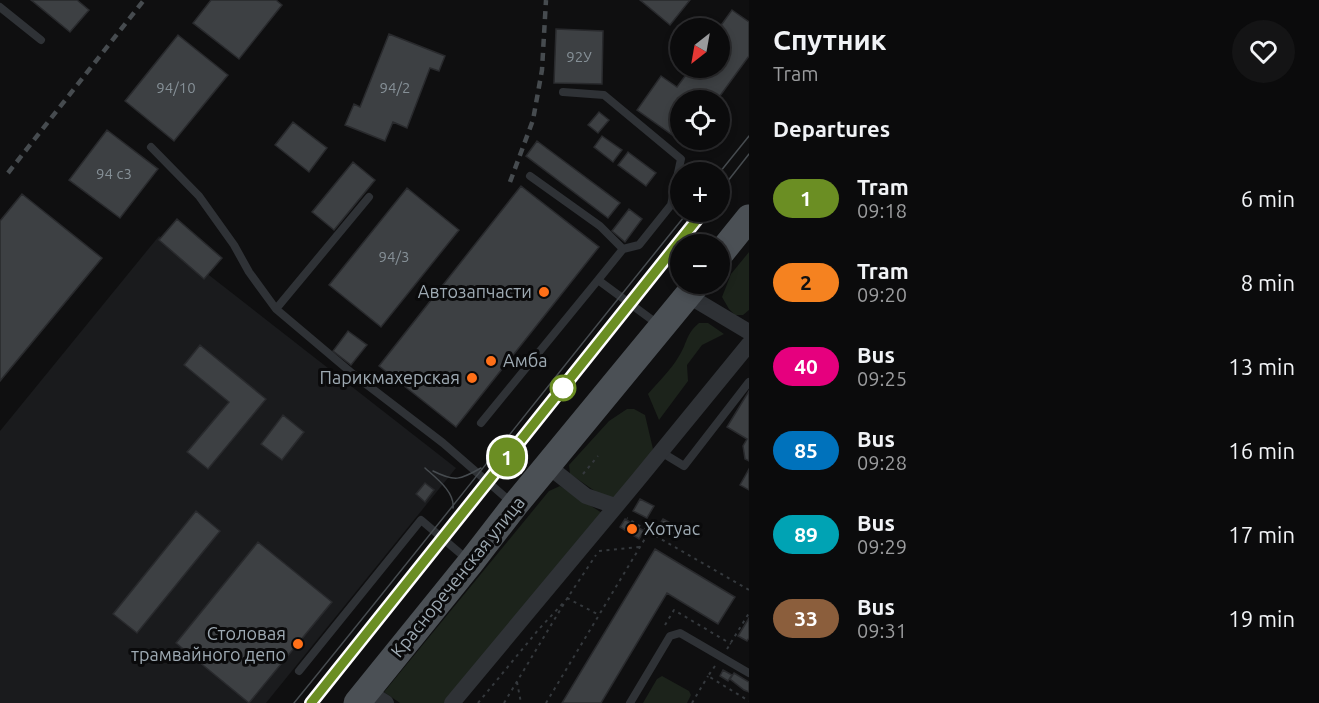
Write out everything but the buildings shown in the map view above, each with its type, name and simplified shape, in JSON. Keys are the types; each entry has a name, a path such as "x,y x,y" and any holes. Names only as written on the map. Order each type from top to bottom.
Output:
{"main road":[{"path":"730,242 749,218"},
{"name":"Краснореченская улица","path":"370,699 515,505 689,294"}],"street":[{"path":"697,294 749,332"},
{"path":"452,703 620,511 661,452 749,344"},
{"path":"548,466 586,496 620,511"}],"lane":[{"path":"0,7 41,40"},
{"path":"481,423 623,249 639,245 671,205 681,159 604,95 563,92"},
{"path":"151,147 199,196 276,309 353,374 443,443 515,505"},
{"path":"530,176 600,226 623,249"},
{"path":"276,309 369,197"},
{"path":"598,280 662,327"},
{"path":"661,452 684,466 749,382"},
{"path":"299,671 421,520 471,562"},
{"path":"630,703 670,636 680,633 749,673"}],"path":[{"path":"583,474 598,456"},
{"path":"620,511 650,532 749,591"},
{"path":"546,703 650,532"},
{"path":"504,703 568,597 606,542"},
{"path":"599,551 640,547"},
{"path":"568,597 599,615"},
{"path":"480,702 568,597"},
{"path":"692,703 749,613"},
{"path":"708,676 749,701"},
{"path":"517,682 521,703"}],"shaded area":[{"path":"159,236 456,468 266,703 0,703 0,431"},
{"path":"749,252 749,310 743,315 735,315 722,297 723,294 730,294 731,274"},
{"path":"699,323 708,323 724,334 702,345 687,365 688,381 659,420 648,394 676,361 689,335"},
{"path":"627,409 634,409 645,415 653,449 616,499 608,500 570,474 569,465 609,421"},
{"path":"560,486 602,513 449,703 400,703 384,692 549,491"},
{"path":"662,676 689,691 691,695 687,703 643,703 657,679"}],"tram line":[{"path":"728,162 749,136"},
{"path":"730,178 749,154"},
{"path":"294,703 680,222"},
{"path":"311,703 695,222"},
{"name":"1","path":"311,703 695,222"},
{"path":"425,468 448,491 453,508"},
{"path":"433,471 447,477 457,478 481,468"}],"railway":[{"path":"8,173 144,0"},
{"path":"510,182 533,120 542,70 546,0"}],"place":[{"name":"Автозапчасти","path":"544,292"},
{"name":"Амба","path":"491,361"},
{"name":"Парикмахерская","path":"472,378"},
{"name":"Хотуас","path":"632,529"},
{"name":"Столовая трамвайного депо","path":"298,644"}]}
